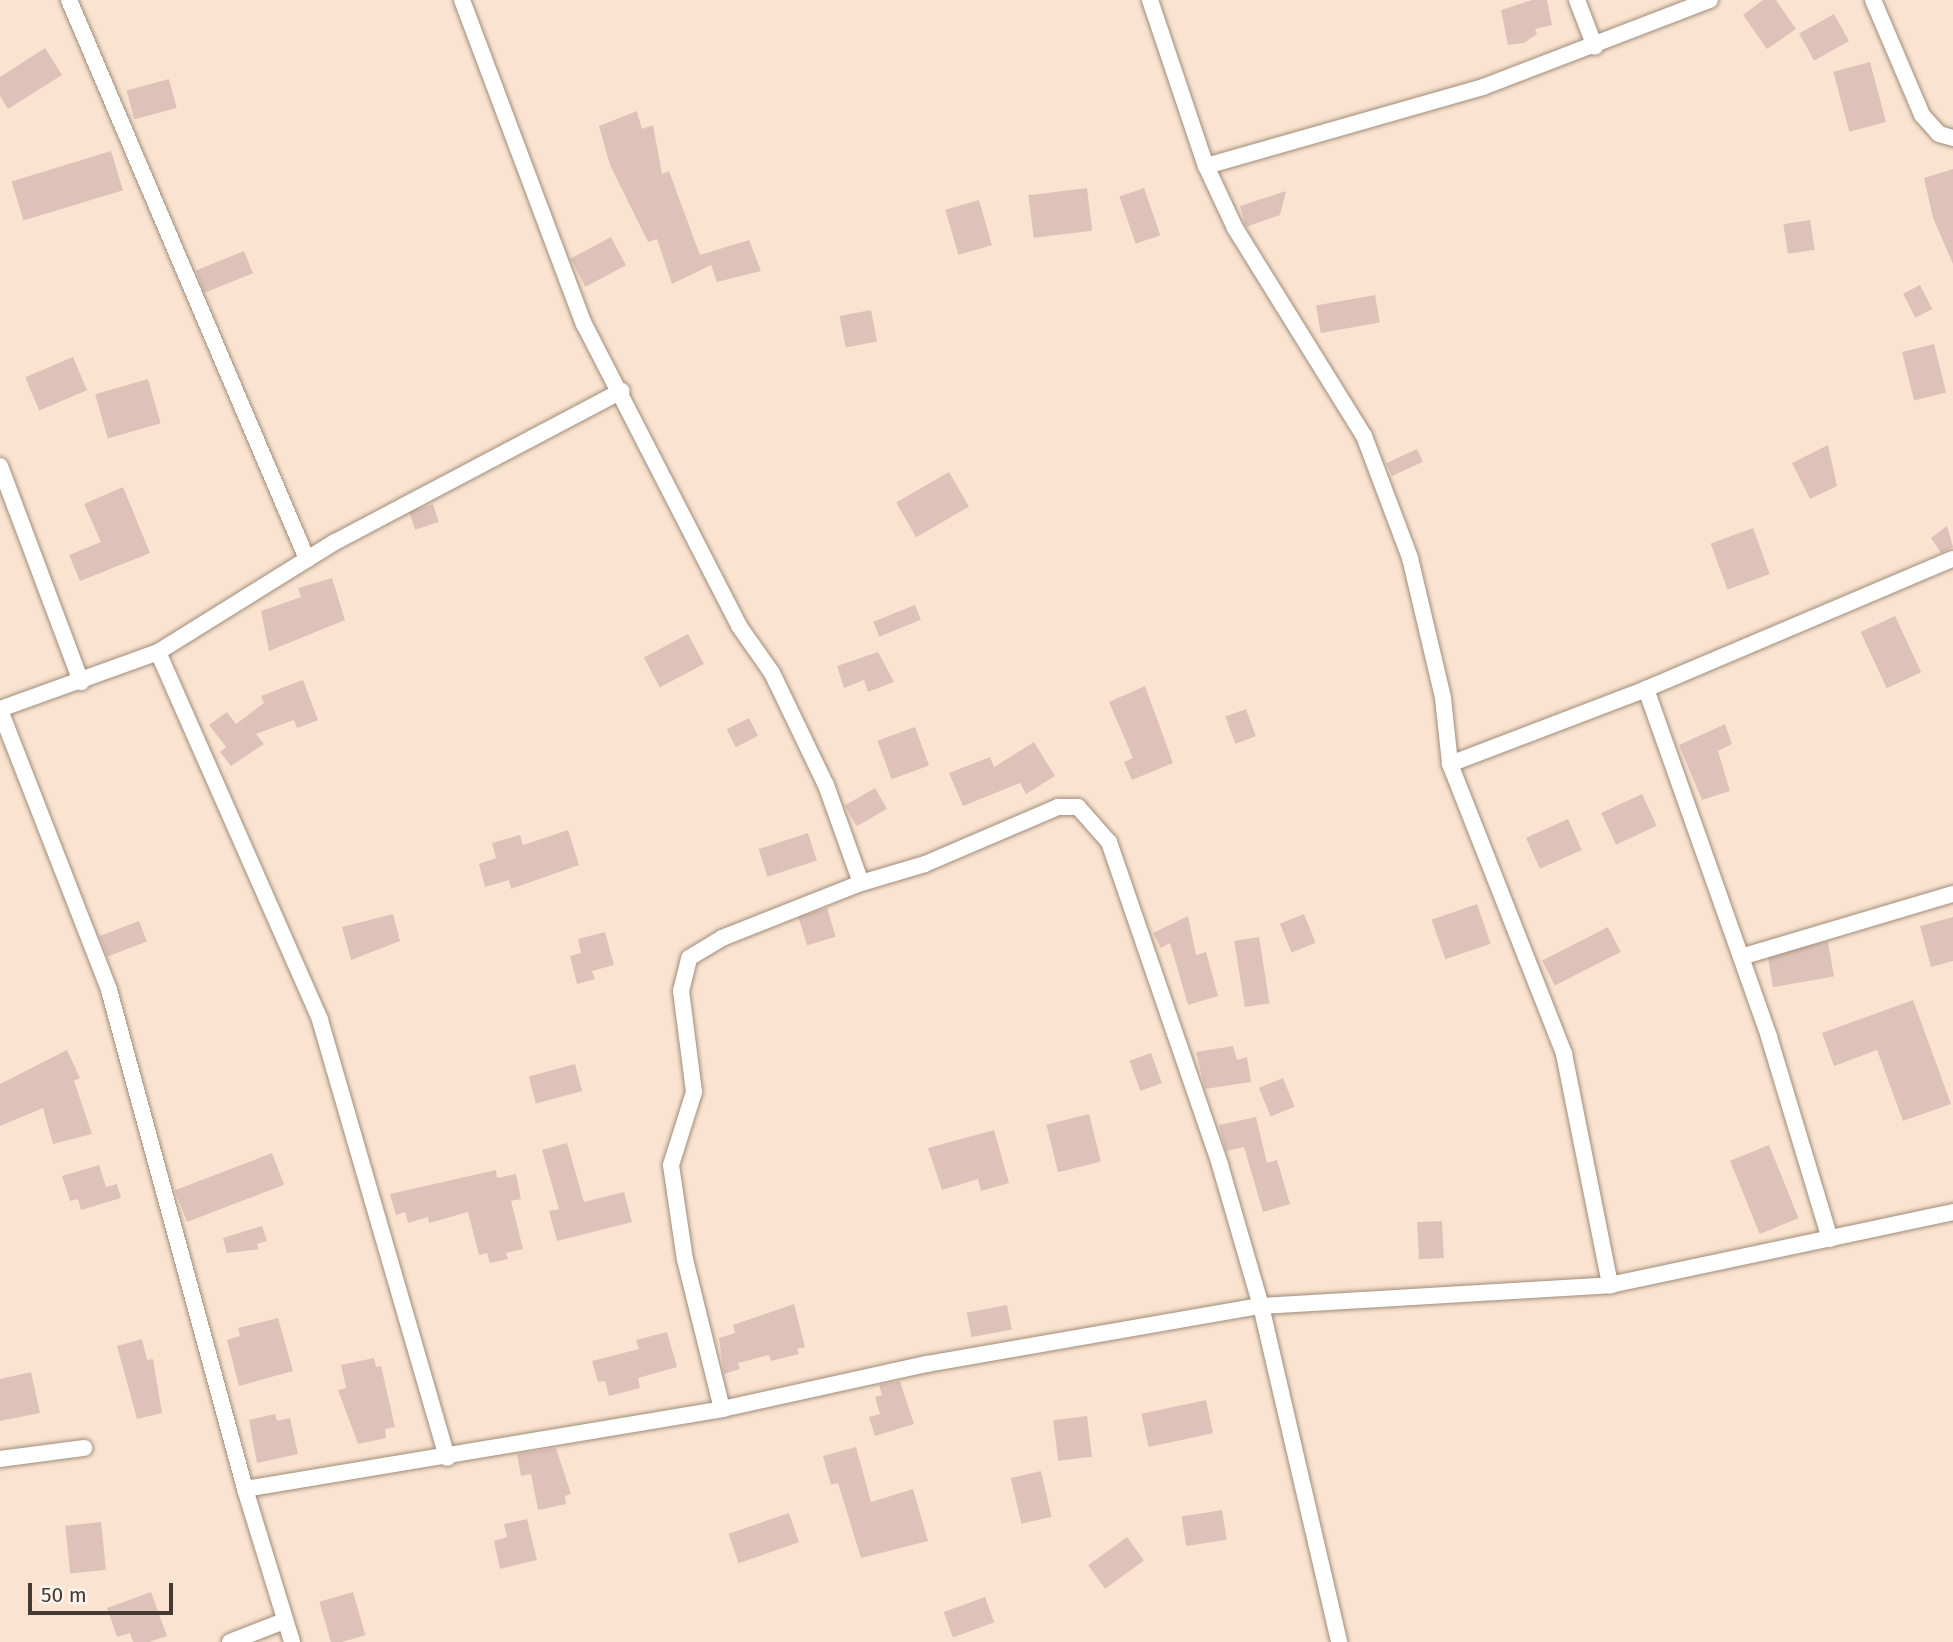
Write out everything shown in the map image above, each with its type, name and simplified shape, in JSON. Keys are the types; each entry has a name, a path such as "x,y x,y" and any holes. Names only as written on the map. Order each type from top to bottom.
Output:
{"street":[{"path":"69,0 307,559"},
{"path":"462,0 545,233 584,324 622,391 716,584 772,673 826,785 861,883"},
{"path":"1150,0 1206,166 1269,287 1364,436 1410,558 1443,698 1450,764 1564,1054 1610,1285"},
{"path":"1577,0 1595,47"},
{"path":"1206,166 1483,87 1595,47 1710,0"},
{"path":"1873,0 1922,115 1939,134 1953,138"},
{"path":"292,1642 245,1489 110,990 0,710 159,652 307,559 622,391"},
{"path":"0,466 81,682"},
{"path":"1450,764 1646,689 1953,559"},
{"path":"159,652 320,1020 447,1458"},
{"path":"1646,689 1741,957 1830,1239"},
{"path":"722,1409 673,1191 675,1142 694,1092 682,972 697,950 722,938 861,883 925,864 1058,807 1077,807 1094,821 1109,842 1185,1061 1261,1306 1339,1642"},
{"path":"1741,957 1953,894"},
{"path":"245,1489 447,1458 722,1409 927,1364 1261,1306 1610,1285 1953,1212"},
{"path":"0,1459 84,1448"},
{"path":"230,1642 284,1621"}],"building":[{"path":"1532,0 1547,0 1552,25 1535,29 1537,34 1524,43 1508,45 1501,10"},
{"path":"1763,0 1776,0 1796,29 1767,49 1743,15"},
{"path":"1834,14 1849,41 1814,61 1799,33"},
{"path":"45,48 62,75 8,109 0,96 0,77"},
{"path":"1870,62 1886,122 1849,132 1833,72"},
{"path":"169,79 177,108 134,119 126,90"},
{"path":"637,111 642,129 653,125 662,174 669,171 700,255 749,240 761,271 717,282 711,265 672,284 657,239 648,242 610,165 599,126"},
{"path":"111,151 123,190 24,221 12,181"},
{"path":"1953,169 1953,264 1933,218 1924,178"},
{"path":"1087,188 1092,231 1034,238 1028,195"},
{"path":"1144,188 1160,235 1136,244 1119,196"},
{"path":"1286,191 1280,215 1246,227 1240,206"},
{"path":"979,200 992,245 958,255 945,210"},
{"path":"1810,220 1815,250 1788,254 1783,224"},
{"path":"611,237 626,265 585,287 570,259"},
{"path":"244,251 253,273 205,293 196,270"},
{"path":"1920,285 1932,309 1915,318 1903,294"},
{"path":"1375,295 1380,323 1321,333 1316,305"},
{"path":"871,310 877,341 846,348 840,316"},
{"path":"1934,344 1946,393 1914,400 1902,352"},
{"path":"73,357 87,390 39,410 25,377"},
{"path":"148,379 161,423 108,438 95,394"},
{"path":"1828,445 1837,486 1810,499 1792,463"},
{"path":"1417,449 1423,462 1392,476 1386,463"},
{"path":"949,472 969,507 916,537 896,502"},
{"path":"123,487 150,553 80,581 69,555 101,542 84,504"},
{"path":"433,504 439,522 415,530 409,512"},
{"path":"1947,526 1953,547 1941,553 1931,538"},
{"path":"1753,528 1770,574 1727,589 1711,543"},
{"path":"332,578 345,620 269,651 261,611 301,597 298,588"},
{"path":"915,605 921,620 879,637 873,622"},
{"path":"1895,616 1921,672 1887,688 1861,632"},
{"path":"688,634 704,664 660,687 644,657"},
{"path":"878,652 894,682 868,692 864,680 844,688 837,666"},
{"path":"303,680 318,720 297,728 294,720 256,734 264,744 231,766 220,752 226,747 209,725 227,712 236,724 264,703 261,696"},
{"path":"1145,686 1173,763 1132,780 1124,762 1133,758 1109,702"},
{"path":"1246,709 1256,736 1235,744 1225,717"},
{"path":"749,718 758,736 736,747 727,729"},
{"path":"1725,724 1732,744 1718,751 1730,791 1702,800 1679,745"},
{"path":"915,727 929,766 891,779 877,741"},
{"path":"1034,742 1055,776 1026,794 1020,783 963,806 949,773 990,757 994,767"},
{"path":"875,788 887,809 857,826 845,806"},
{"path":"1642,794 1657,826 1616,845 1601,813"},
{"path":"1568,819 1582,850 1540,869 1526,838"},
{"path":"568,830 579,865 511,889 509,880 485,887 479,864 496,858 492,843 520,835 523,845"},
{"path":"808,833 817,861 768,877 759,849"},
{"path":"1477,904 1491,944 1445,959 1432,920"},
{"path":"827,908 836,937 807,945 798,917"},
{"path":"393,914 400,941 351,960 342,927"},
{"path":"1304,914 1316,943 1292,952 1280,924"},
{"path":"1188,916 1196,955 1206,952 1218,996 1188,1005 1170,943 1161,948 1153,933"},
{"path":"1953,917 1953,961 1931,967 1920,926"},
{"path":"139,921 147,942 108,957 100,936"},
{"path":"1608,927 1621,952 1555,986 1542,961"},
{"path":"605,932 614,965 592,971 595,979 577,984 570,956 581,953 578,939"},
{"path":"1259,937 1269,1003 1245,1007 1234,941"},
{"path":"1828,942 1834,976 1773,987 1767,953"},
{"path":"1913,1000 1951,1104 1903,1121 1877,1050 1834,1066 1822,1033"},
{"path":"1233,1046 1237,1060 1247,1057 1251,1082 1205,1089 1196,1052"},
{"path":"67,1050 80,1078 74,1081 92,1134 53,1144 43,1108 0,1126 0,1084"},
{"path":"1151,1053 1162,1083 1140,1091 1129,1061"},
{"path":"575,1064 582,1091 536,1103 529,1076"},
{"path":"1283,1078 1295,1107 1271,1116 1259,1088"},
{"path":"1089,1114 1101,1162 1058,1172 1046,1125"},
{"path":"1256,1117 1267,1163 1277,1160 1290,1204 1263,1212 1244,1147 1226,1151 1219,1125"},
{"path":"994,1130 1009,1183 981,1191 978,1179 942,1190 928,1148"},
{"path":"567,1143 584,1202 624,1192 632,1222 557,1241 549,1211 559,1209 542,1150"},
{"path":"1769,1145 1799,1218 1760,1234 1730,1161"},
{"path":"272,1153 284,1185 187,1222 175,1190"},
{"path":"99,1165 106,1187 117,1184 121,1198 81,1210 78,1199 70,1201 62,1176"},
{"path":"496,1170 497,1178 516,1174 521,1199 511,1201 523,1249 506,1253 508,1259 490,1263 487,1253 479,1255 468,1212 429,1223 428,1217 408,1223 405,1212 396,1215 390,1194"},
{"path":"1442,1221 1444,1258 1419,1259 1417,1222"},
{"path":"262,1226 267,1241 257,1244 259,1249 227,1253 223,1238"},
{"path":"794,1304 805,1347 797,1349 799,1354 771,1361 769,1355 738,1363 740,1369 724,1374 719,1338 735,1333 733,1325"},
{"path":"1007,1305 1012,1330 972,1337 967,1313"},
{"path":"278,1318 293,1371 239,1386 227,1340 240,1336 238,1328"},
{"path":"667,1332 677,1367 638,1378 640,1388 609,1396 605,1381 598,1382 592,1361 639,1349 636,1340"},
{"path":"142,1339 147,1360 153,1359 162,1413 137,1419 117,1346"},
{"path":"374,1358 376,1367 381,1366 395,1427 385,1429 386,1438 358,1444 338,1390 346,1388 341,1365"},
{"path":"31,1372 40,1413 0,1421 0,1379"},
{"path":"900,1381 914,1424 875,1436 869,1417 880,1414 875,1397 882,1395 879,1385"},
{"path":"1206,1400 1213,1433 1149,1447 1141,1414"},
{"path":"275,1414 277,1421 290,1418 298,1454 257,1463 249,1420"},
{"path":"1087,1416 1092,1457 1058,1461 1053,1420"},
{"path":"856,1447 871,1502 913,1489 928,1541 861,1558 838,1483 831,1485 823,1456"},
{"path":"556,1448 571,1494 565,1496 566,1504 538,1510 531,1474 521,1476 517,1454"},
{"path":"1041,1471 1052,1517 1021,1524 1011,1478"},
{"path":"1222,1510 1227,1540 1186,1546 1182,1516"},
{"path":"789,1513 799,1542 739,1563 728,1534"},
{"path":"527,1519 537,1560 500,1569 494,1541 507,1537 504,1524"},
{"path":"101,1522 106,1570 70,1574 65,1526"},
{"path":"1127,1537 1144,1560 1105,1589 1088,1565"},
{"path":"151,1592 167,1636 149,1642 133,1642 130,1633 117,1637 107,1608"},
{"path":"353,1592 365,1635 342,1642 331,1642 319,1602"},
{"path":"985,1597 994,1622 953,1637 944,1612"}]}
